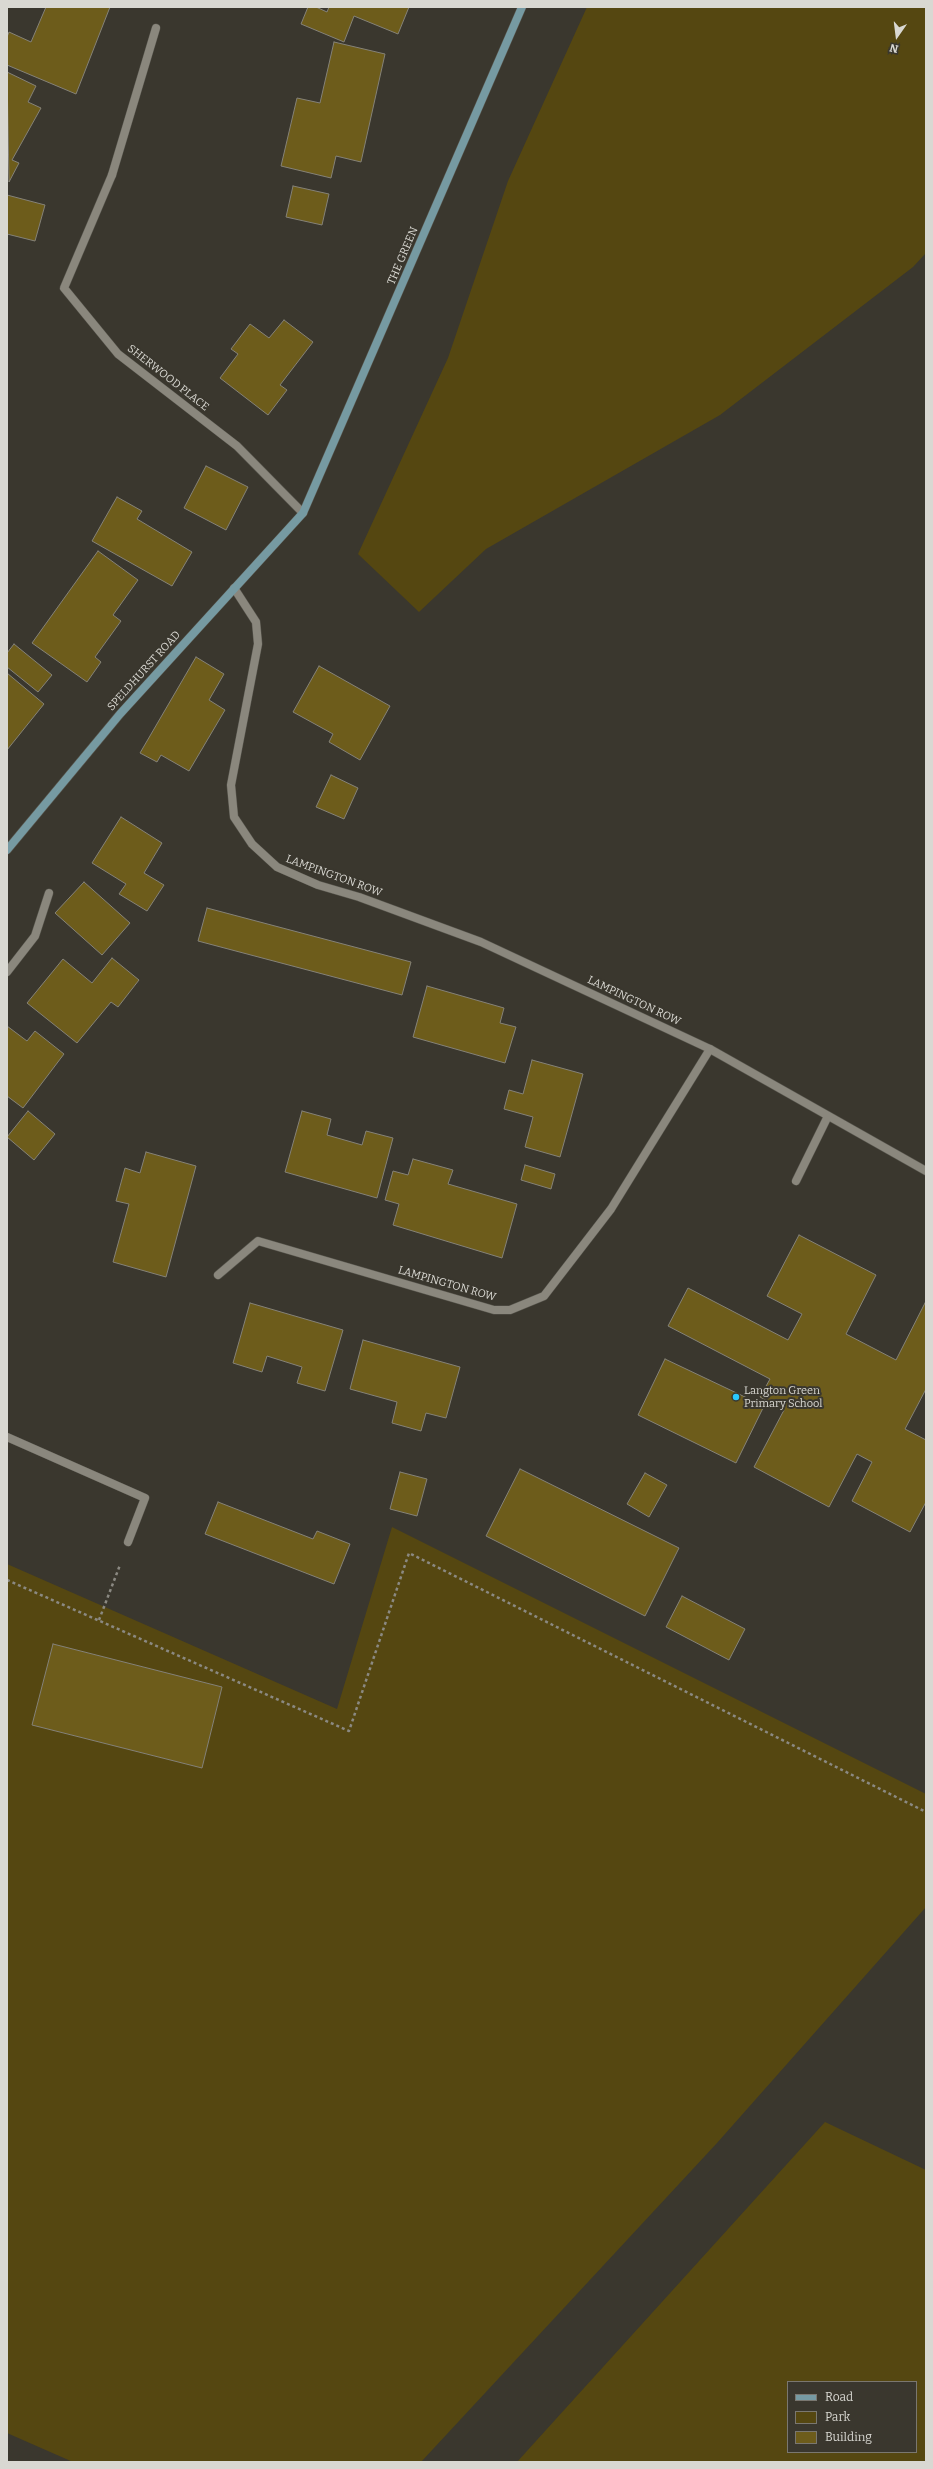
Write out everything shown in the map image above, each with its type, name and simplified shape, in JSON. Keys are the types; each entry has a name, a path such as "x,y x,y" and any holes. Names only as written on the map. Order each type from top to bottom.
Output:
{"street":[{"name":"THE GREEN","path":"303,513 522,7"},
{"name":"SHERWOOD PLACE","path":"156,28 112,175 64,288 118,354 237,446 303,513"},
{"name":"SPELDHURST ROAD","path":"7,850 120,714 303,513"},
{"name":"LAMPINGTON ROW","path":"218,1275 258,1241 494,1310 510,1310 544,1296 558,1281 611,1209 710,1049 481,942 359,897 318,885 277,867 252,844 234,817 231,785 258,644 256,622 234,588"},
{"path":"7,972 35,936 49,893"},
{"path":"710,1049 926,1171"},
{"path":"796,1181 828,1116"},
{"path":"7,1437 145,1498 128,1542"}],"path":[{"path":"99,1620 128,1542"},
{"path":"7,1580 349,1732 408,1553 926,1812"}],"green space":[{"path":"587,7 926,7 926,253 913,267 720,415 486,549 419,612 358,554 448,358 508,181"},
{"path":"392,1527 926,1794 926,1907 717,2143 421,2462 73,2462 7,2433 7,1564 337,1709","holes":["53,1644 222,1687 202,1768 32,1725"]},
{"path":"825,2122 926,2170 926,2462 517,2462"}],"building":[{"path":"46,7 110,7 76,94 7,65 7,37 9,32 31,42"},
{"path":"308,7 316,7 327,12 329,7 409,7 398,34 354,16 344,42 301,24"},
{"path":"334,42 385,54 361,162 336,156 331,178 281,166 297,98 320,103"},
{"path":"7,72 36,86 28,102 41,108 12,160 19,163 9,182"},
{"path":"293,186 329,194 322,225 286,217"},
{"path":"7,195 45,205 35,241 7,234"},
{"path":"284,320 313,342 280,385 287,390 268,415 220,378 238,354 231,349 250,324 269,338"},
{"path":"206,466 248,487 226,530 184,508"},
{"path":"117,497 142,511 137,519 192,552 172,586 92,541"},
{"path":"98,551 138,580 113,615 121,621 95,657 101,662 87,682 32,643"},
{"path":"14,644 52,675 38,692 7,667 7,653"},
{"path":"196,657 224,674 209,700 225,710 189,771 161,755 157,762 140,753"},
{"path":"319,666 390,706 360,760 329,742 333,734 293,712"},
{"path":"7,673 44,704 7,750"},
{"path":"331,775 358,788 344,819 316,807"},
{"path":"121,817 162,843 144,873 164,885 147,911 119,894 126,884 92,863"},
{"path":"84,882 130,923 102,955 55,913"},
{"path":"207,908 411,962 402,995 198,941"},
{"path":"112,958 139,980 118,1007 111,1002 77,1043 27,1003 63,959 92,983"},
{"path":"427,986 504,1008 500,1023 516,1027 505,1063 413,1037"},
{"path":"7,1026 27,1041 35,1031 64,1054 23,1108 7,1096"},
{"path":"532,1060 583,1074 560,1157 525,1147 533,1117 504,1109 509,1090 523,1094"},
{"path":"28,1111 55,1134 34,1160 7,1137"},
{"path":"302,1111 331,1119 327,1135 362,1145 366,1131 393,1138 377,1198 285,1172"},
{"path":"146,1152 196,1166 166,1277 113,1262 129,1204 116,1201 125,1168 140,1173"},
{"path":"413,1159 453,1170 448,1184 517,1204 502,1258 393,1225 399,1204 385,1200 393,1171 408,1175"},
{"path":"525,1165 555,1174 551,1189 521,1180"},
{"path":"799,1235 876,1275 846,1334 896,1360 926,1301 926,1389 905,1429 926,1440 926,1502 910,1532 852,1501 872,1462 857,1454 829,1507 754,1467 784,1410 760,1397 770,1379 668,1326 688,1288 788,1340 802,1314 767,1296"},
{"path":"250,1303 343,1330 325,1391 297,1383 302,1367 267,1356 262,1372 233,1363"},
{"path":"363,1340 460,1367 446,1418 426,1413 421,1431 392,1423 397,1402 350,1389"},
{"path":"665,1359 764,1406 736,1463 638,1415"},
{"path":"520,1469 679,1548 645,1616 486,1536"},
{"path":"400,1472 427,1479 417,1516 390,1509"},
{"path":"645,1473 667,1485 649,1517 627,1504"},
{"path":"218,1502 313,1539 317,1531 350,1544 334,1584 205,1534"},
{"path":"682,1596 745,1629 729,1660 666,1627"},
{"path":"53,1644 222,1687 202,1768 32,1725"}],"place":[{"name":"Langton Green Primary School","path":"736,1397"}]}
